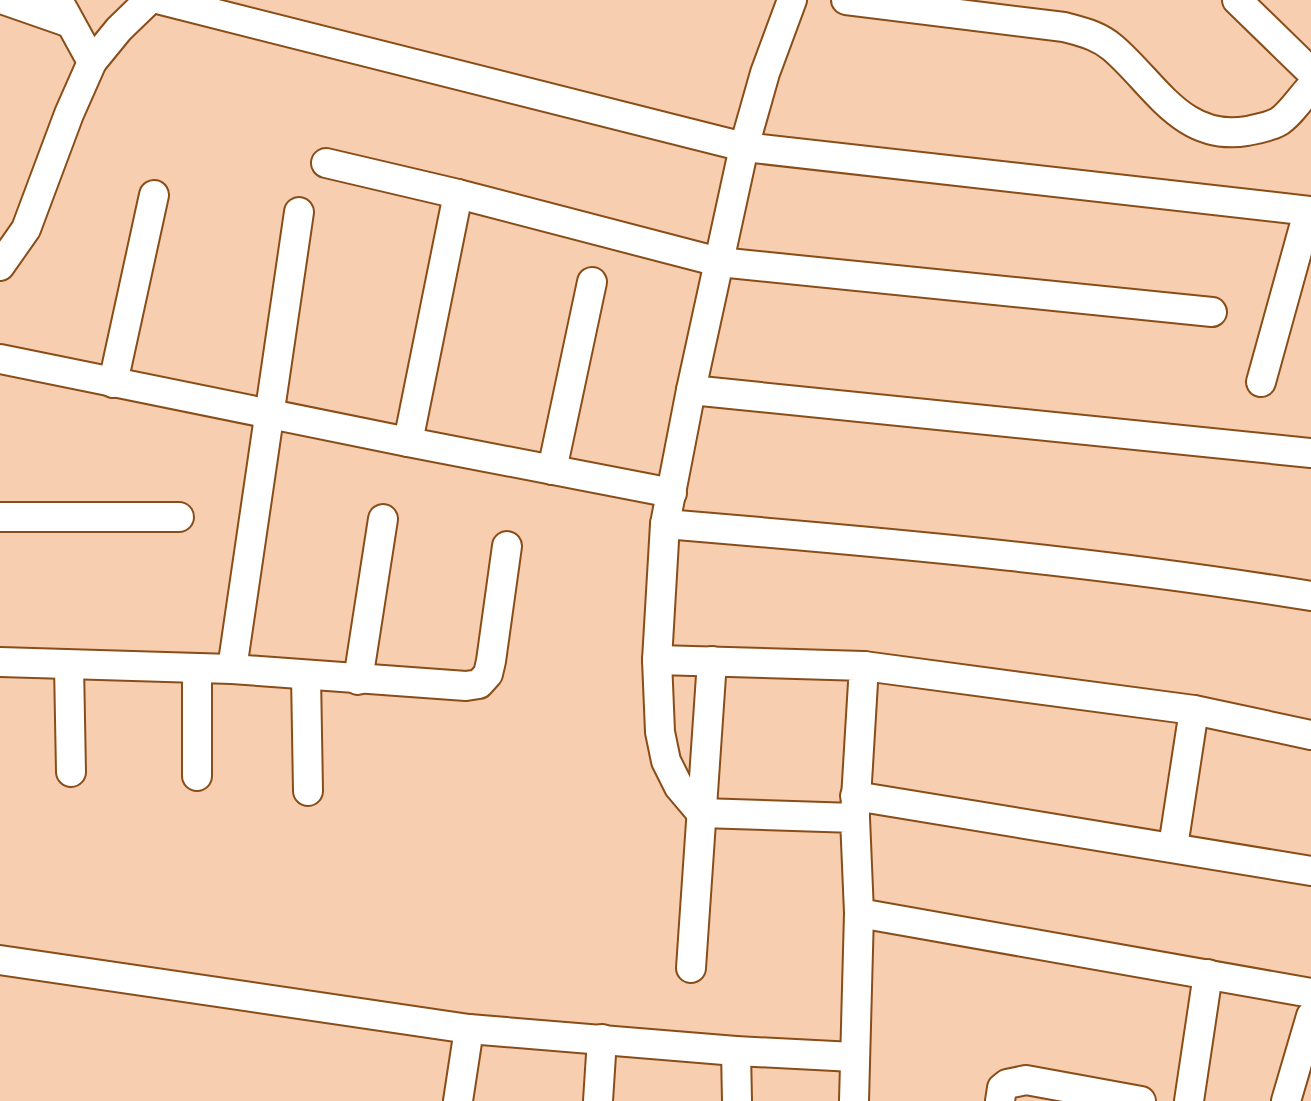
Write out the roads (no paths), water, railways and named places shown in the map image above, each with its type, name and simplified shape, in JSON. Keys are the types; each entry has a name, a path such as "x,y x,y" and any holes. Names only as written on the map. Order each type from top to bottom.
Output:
{"street":[{"path":"4,0 64,12 92,62"},
{"path":"0,266 26,229 69,114 92,62 119,29 149,0"},
{"path":"161,0 744,148 1311,211 1261,382"},
{"path":"701,813 679,787 666,761 660,733 657,660 665,524 691,390 744,148 765,73 792,0"},
{"path":"846,0 1064,27 1091,34 1112,47 1184,119 1228,134 1254,130 1279,121 1311,87"},
{"path":"1237,0 1311,72"},
{"path":"326,163 719,261 1212,312"},
{"path":"408,442 458,194"},
{"path":"113,383 154,195"},
{"path":"232,669 299,212"},
{"path":"552,470 592,282"},
{"path":"0,359 672,493"},
{"path":"691,390 1311,453"},
{"path":"0,517 179,517"},
{"path":"359,680 383,519"},
{"path":"665,524 887,543 1049,561 1311,596"},
{"path":"0,662 232,669 359,680 466,686 479,684 488,674 491,661 507,546"},
{"path":"657,660 864,666 1194,710 1311,735"},
{"path":"691,968 712,662"},
{"path":"69,665 71,772"},
{"path":"854,1101 859,913 855,807 864,666"},
{"path":"197,668 197,776"},
{"path":"306,675 308,791"},
{"path":"1173,846 1194,710"},
{"path":"701,813 855,807 1173,846 1311,871"},
{"path":"859,913 1311,993"},
{"path":"0,960 469,1028 736,1051 855,1057"},
{"path":"1189,1101 1208,974"},
{"path":"1286,1101 1311,1016"},
{"path":"457,1101 469,1028"},
{"path":"598,1101 602,1039"},
{"path":"736,1051 737,1101"},
{"path":"1000,1101 1002,1088 1007,1084 1026,1080 1141,1101"}]}
